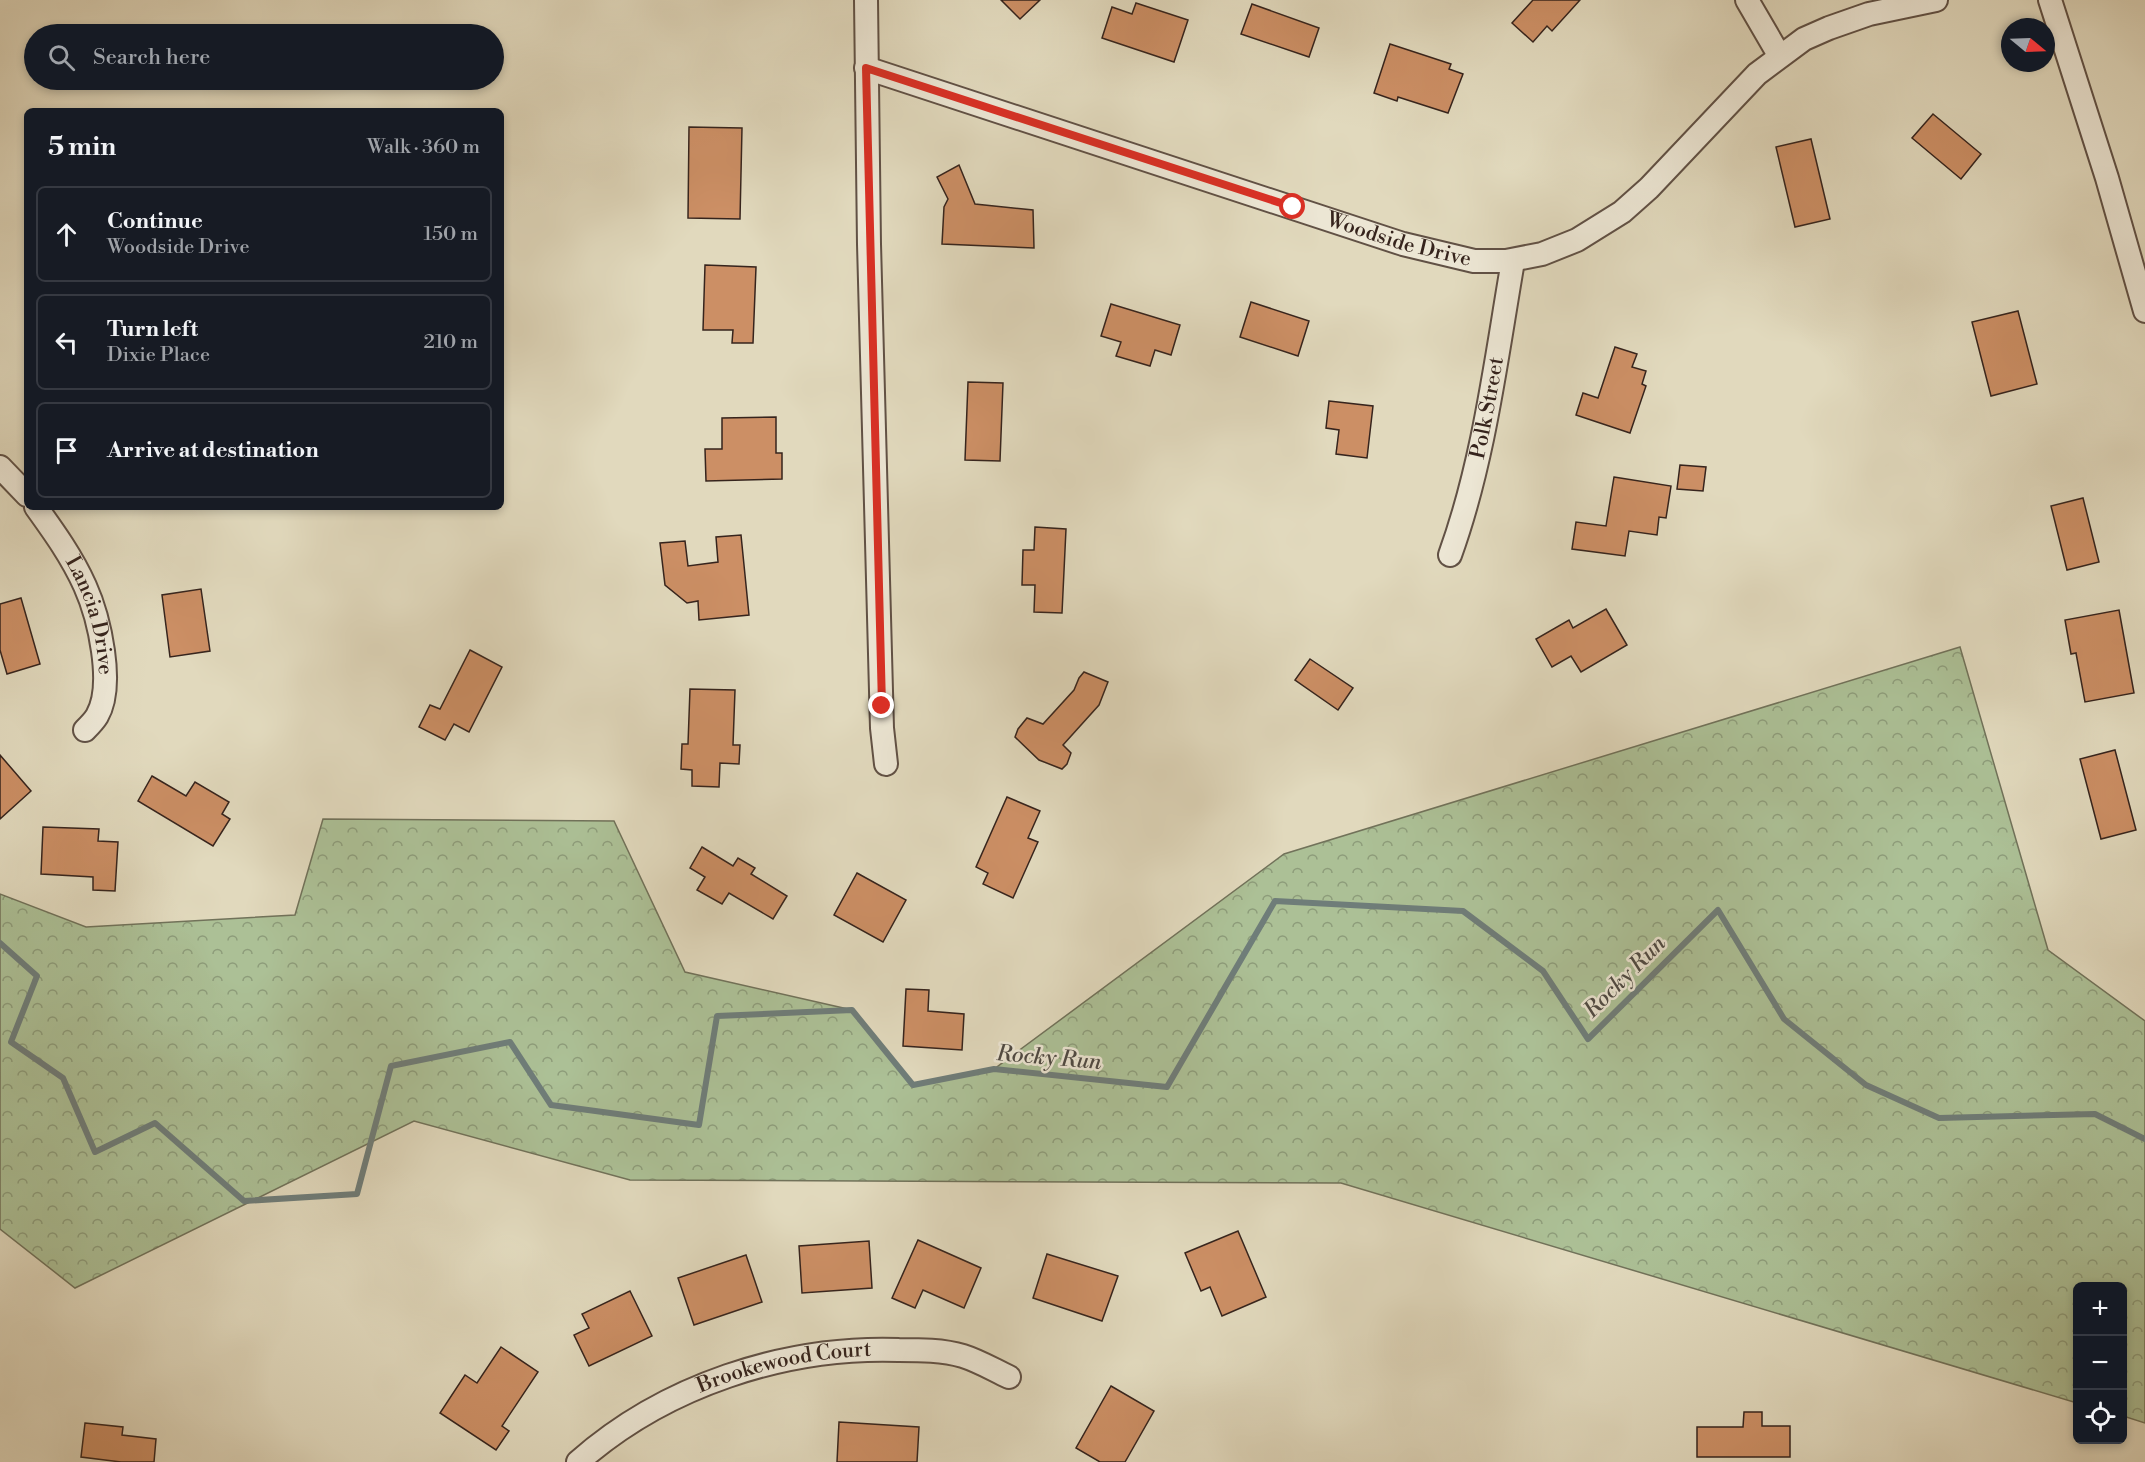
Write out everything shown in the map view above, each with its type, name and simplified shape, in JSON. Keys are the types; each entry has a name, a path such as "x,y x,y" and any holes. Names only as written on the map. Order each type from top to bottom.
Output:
{"street":[{"path":"866,0 882,728 886,764"},
{"path":"1747,0 1779,55"},
{"name":"Woodside Drive","path":"866,68 1403,244 1474,261 1513,261 1542,254 1576,240 1622,212 1650,188 1757,74 1779,55 1804,39 1869,14 1936,0"},
{"path":"2050,0 2107,178 2145,311"},
{"name":"Polk Street","path":"1450,555 1465,513 1476,468 1513,261"},
{"path":"0,467 24,492"},
{"name":"Lancia Drive","path":"38,510 53,529 86,587 100,637 105,672 104,694 98,716 85,730"},
{"name":"Brookewood Court","path":"578,1462 624,1426 683,1394 727,1376 780,1361 827,1353 877,1349 936,1351 962,1356 1009,1377"}],"green space":[{"path":"1960,647 2048,950 2145,1021 2145,1423 2127,1417 2127,1282 2073,1282 2073,1402 1341,1183 630,1180 414,1121 75,1288 0,1229 0,894 86,927 295,915 323,819 614,821 685,972 852,1010 913,1085 994,1069 1284,854"}],"building":[{"path":"1001,0 1040,0 1020,19"},
{"path":"1533,0 1580,0 1552,31 1547,26 1533,42 1512,23"},
{"path":"1136,3 1188,20 1174,62 1102,38 1112,7 1132,14"},
{"path":"1252,4 1319,28 1309,57 1241,34"},
{"path":"1390,44 1451,64 1449,69 1463,74 1448,113 1398,97 1397,101 1374,93"},
{"path":"1933,114 1981,154 1961,179 1912,138"},
{"path":"689,127 742,128 740,219 688,218"},
{"path":"1811,139 1830,219 1795,227 1776,147"},
{"path":"959,165 975,204 1033,210 1034,248 942,244 944,207 948,199 937,177"},
{"path":"705,265 756,267 753,343 732,343 733,330 703,330"},
{"path":"1251,302 1309,321 1298,356 1240,337"},
{"path":"1111,304 1180,325 1171,355 1155,350 1150,366 1116,356 1121,342 1101,336"},
{"path":"2018,311 2037,384 1991,396 1972,322"},
{"path":"1615,347 1637,354 1632,367 1646,371 1642,384 1646,386 1630,433 1576,415 1583,393 1598,398"},
{"path":"968,382 1003,383 1000,461 965,460"},
{"path":"1329,401 1373,406 1367,458 1336,454 1339,430 1326,428"},
{"path":"776,417 776,453 782,453 782,479 706,481 705,449 722,449 722,418"},
{"path":"1680,465 1706,467 1703,491 1677,489"},
{"path":"1614,477 1671,486 1666,518 1659,517 1657,535 1629,531 1625,556 1572,549 1576,522 1606,526"},
{"path":"2083,498 2099,562 2067,570 2051,506"},
{"path":"1035,527 1066,529 1062,613 1034,612 1035,585 1022,585 1023,550 1034,550"},
{"path":"741,535 749,615 699,620 698,601 687,603 665,585 660,543 685,541 688,566 718,562 716,537"},
{"path":"201,589 210,651 170,657 162,595"},
{"path":"21,598 40,664 7,674 0,650 0,604"},
{"path":"1606,609 1627,645 1581,672 1571,656 1552,667 1536,639 1569,620 1573,628"},
{"path":"2119,610 2134,693 2085,702 2076,653 2071,654 2065,620"},
{"path":"470,650 502,667 469,732 454,724 445,740 419,727 430,705 440,709"},
{"path":"1310,659 1353,688 1338,710 1295,680"},
{"path":"1084,672 1108,682 1099,705 1063,745 1071,753 1067,764 1062,769 1039,760 1015,737 1027,718 1043,724 1074,690"},
{"path":"690,689 735,690 733,745 740,745 739,764 720,763 719,787 692,786 692,770 681,769 682,744 688,744"},
{"path":"2115,750 2136,830 2101,839 2080,759"},
{"path":"0,755 31,791 0,819"},
{"path":"152,776 186,796 195,782 229,802 222,814 230,819 213,846 138,801"},
{"path":"1007,797 1040,811 1028,838 1038,842 1013,898 983,884 988,873 976,867"},
{"path":"43,827 99,829 98,841 118,842 115,891 93,890 93,877 41,874"},
{"path":"702,847 733,866 738,858 755,868 751,874 787,896 773,919 729,893 722,904 697,890 705,877 690,868"},
{"path":"857,873 906,900 883,942 834,915"},
{"path":"906,989 929,990 928,1011 964,1014 962,1050 903,1046"},
{"path":"1238,1231 1266,1297 1222,1316 1210,1287 1201,1291 1185,1253"},
{"path":"918,1240 981,1268 964,1308 923,1290 915,1308 892,1298"},
{"path":"869,1241 872,1288 802,1293 799,1246"},
{"path":"1047,1254 1118,1276 1102,1321 1033,1298"},
{"path":"746,1255 762,1302 694,1325 678,1278"},
{"path":"630,1291 652,1336 589,1366 574,1335 589,1328 582,1314"},
{"path":"501,1347 538,1372 502,1426 509,1431 496,1450 440,1413 465,1375 477,1383"},
{"path":"1111,1386 1154,1411 1125,1462 1100,1462 1076,1448"},
{"path":"1744,1412 1762,1412 1762,1426 1790,1426 1790,1457 1697,1457 1697,1427 1743,1427"},
{"path":"839,1422 919,1427 917,1462 837,1462"},
{"path":"85,1423 123,1427 122,1435 156,1439 154,1462 121,1462 81,1457"}],"waterway":[{"name":"Rocky Run","path":"0,943 37,976 11,1042 63,1078 95,1152 155,1123 244,1201 357,1194 391,1066 510,1042 551,1105 699,1125 717,1016 852,1010 913,1085 994,1069 1167,1087 1275,901 1463,911 1543,971 1588,1039 1718,910 1784,1019 1866,1085 1939,1118 2095,1114 2145,1139"}],"route":[{"path":"882,706 866,68 1293,207"}]}
